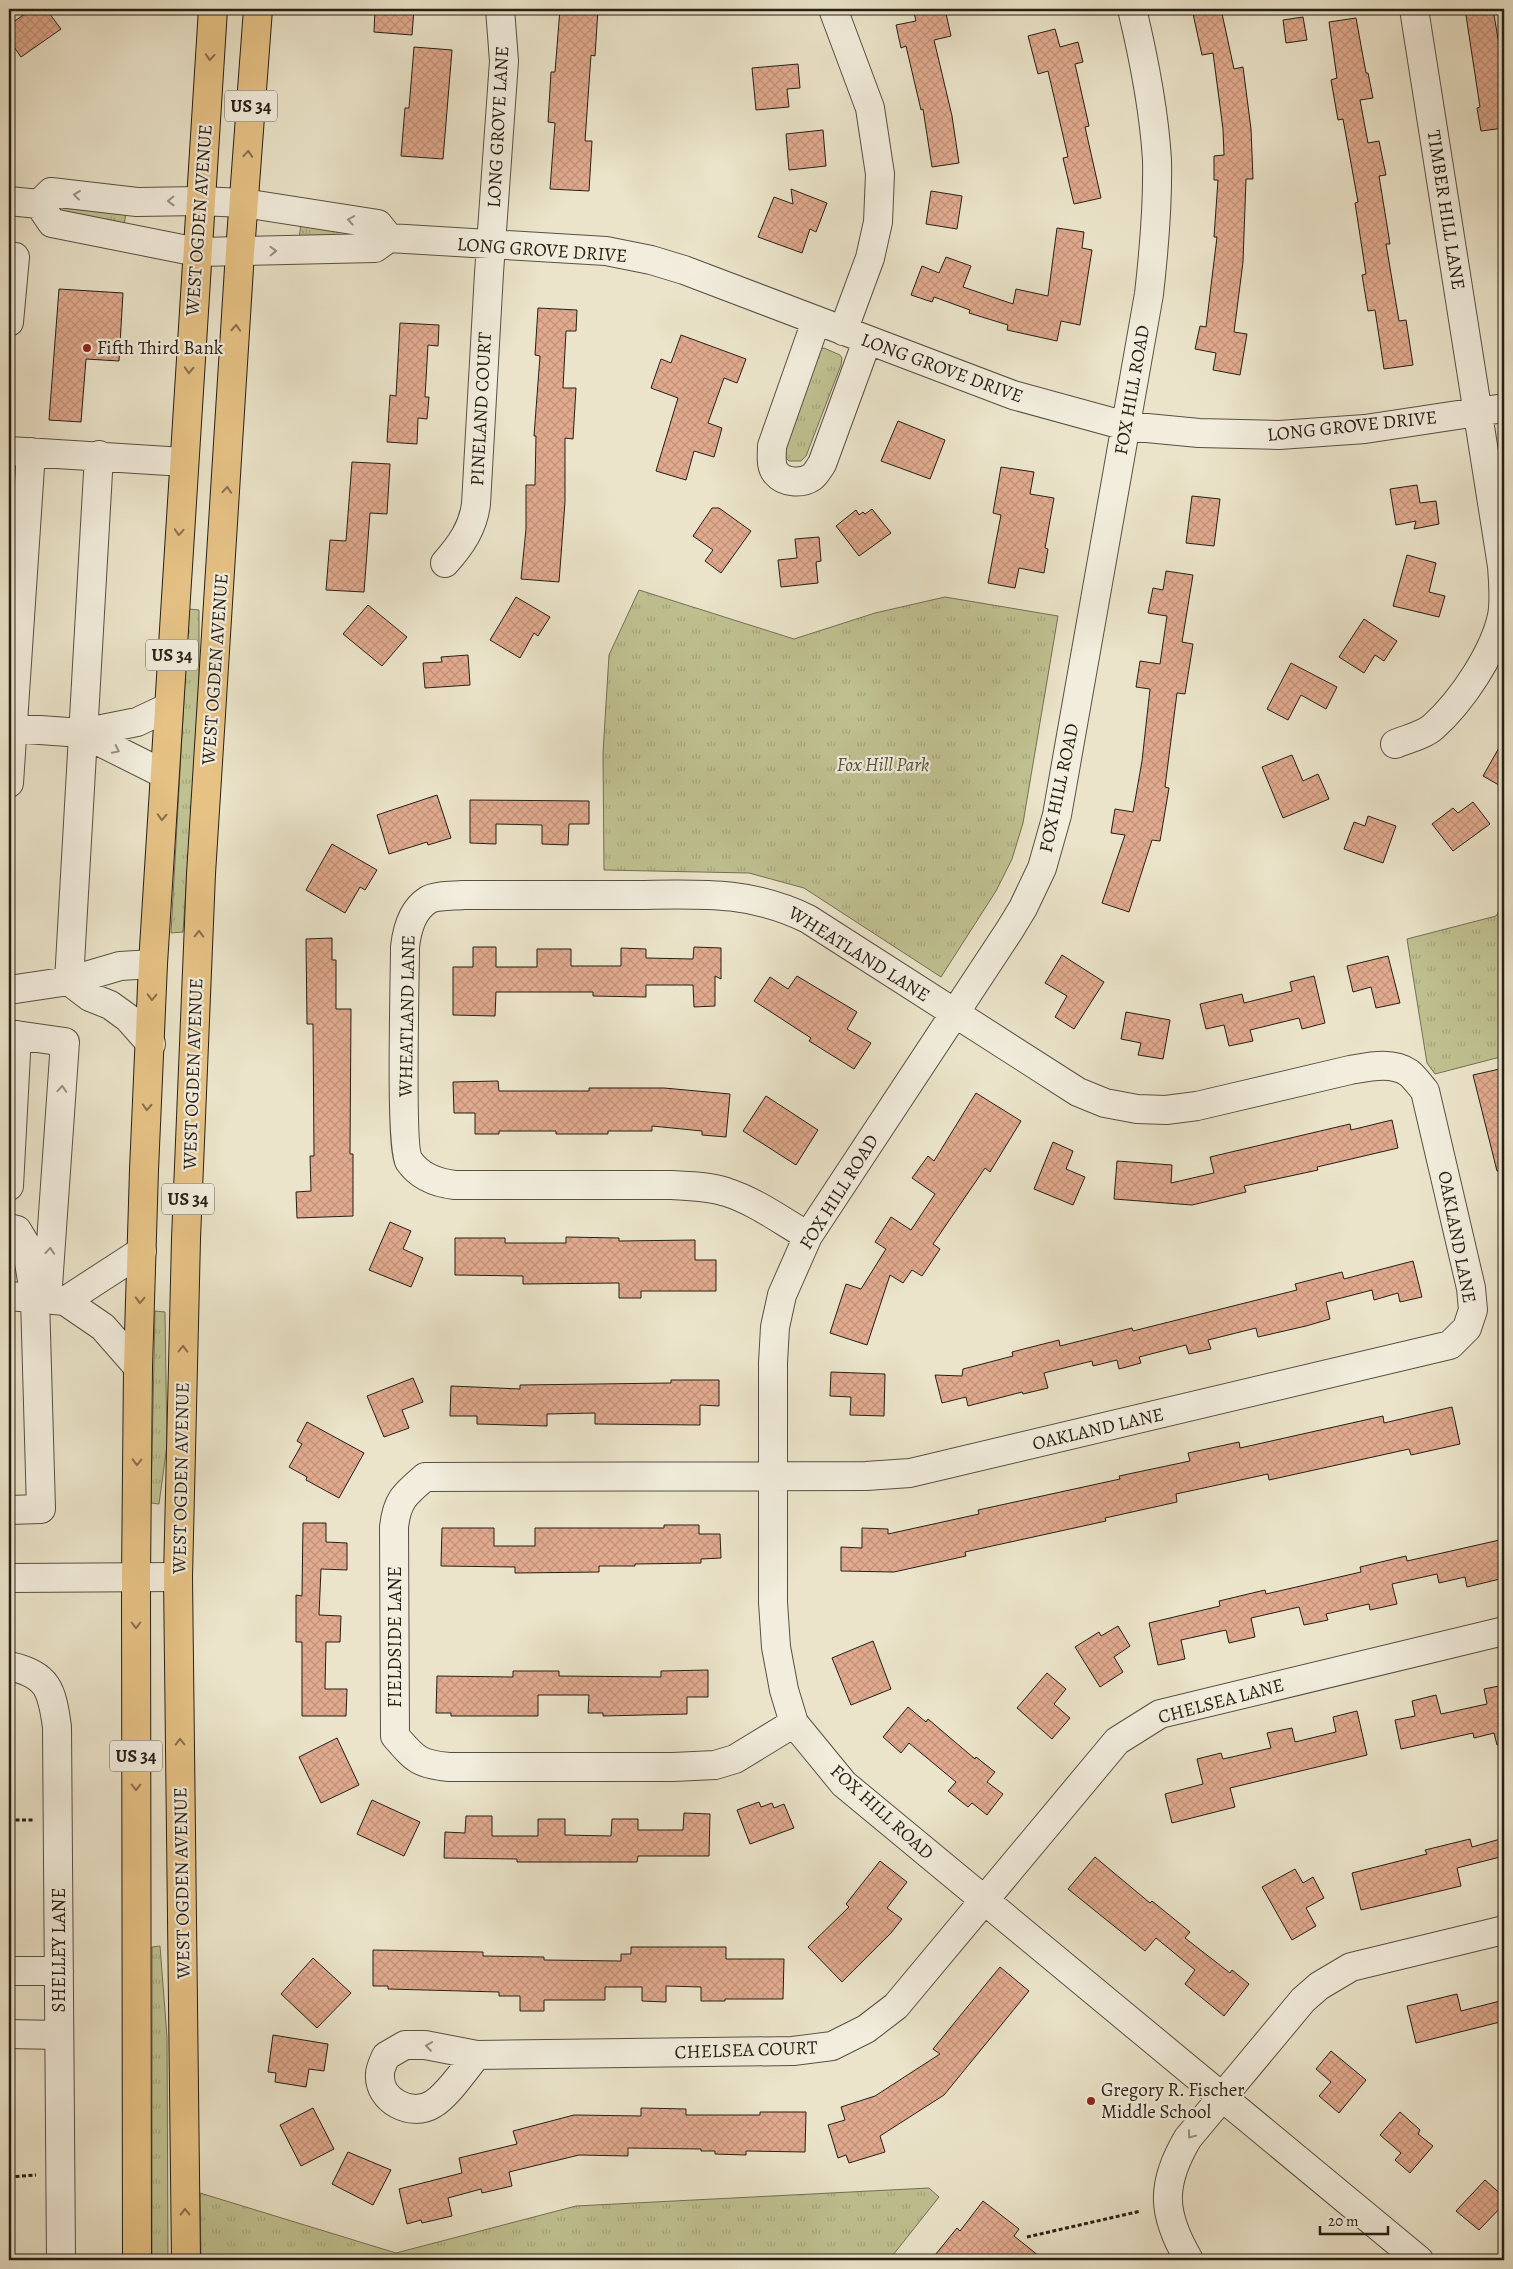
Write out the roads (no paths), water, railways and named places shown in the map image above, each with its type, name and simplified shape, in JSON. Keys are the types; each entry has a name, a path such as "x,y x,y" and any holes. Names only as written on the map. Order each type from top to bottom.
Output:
{"main road":[{"name":"WEST OGDEN AVENUE","path":"137,2260 136,1578 138,1368 153,964 213,9"},
{"name":"WEST OGDEN AVENUE","path":"186,2260 178,1577 186,1239 202,874 240,252 258,9"},
{"path":"153,964 197,982"}],"street":[{"name":"LONG GROVE LANE","path":"491,246 504,62 500,9"},
{"path":"816,321 772,446 772,460 776,473 787,480 800,482 812,477 822,464 855,336 878,222 880,174 870,108 833,9"},
{"name":"FOX HILL ROAD","path":"1132,9 1150,91 1157,160 1156,220 1149,294 1053,835 1042,868 1023,908 956,1014 808,1236 782,1296 775,1328 773,1363 773,1602 776,1647 784,1690 794,1724 844,1784 1419,2260"},
{"name":"TIMBER HILL LANE","path":"1395,744 1432,728 1457,701 1488,653 1502,614 1504,592 1502,566 1414,9"},
{"path":"9,201 38,204 51,192 137,202 200,200 244,203 378,224 389,238"},
{"name":"LONG GROVE DRIVE","path":"38,204 52,223 197,252 375,248 389,238 491,246 606,251 650,260 684,270 1013,395 1126,426 1199,433 1279,435 1365,429 1504,408"},
{"name":"PINELAND COURT","path":"445,563 460,546 470,528 475,509 491,246"},
{"path":"9,322 15,257"},
{"path":"9,783 20,452 99,455 184,462"},
{"path":"69,981 99,455"},
{"path":"12,728 82,733 137,722 169,707"},
{"path":"82,733 164,774"},
{"name":"WHEATLAND LANE","path":"808,1236 754,1205 726,1192 706,1187 672,1185 455,1185 440,1184 426,1178 408,1160 405,1126 405,947 407,930 414,914 429,899 463,895 713,895 760,900 784,907 808,919 956,1014"},
{"path":"9,990 69,981 120,966 153,964"},
{"path":"69,981 90,997 110,1005 128,1018 150,1044"},
{"name":"OAKLAND LANE","path":"773,1476 866,1476 910,1473 1450,1345 1467,1328 1473,1310 1469,1272 1425,1091 1408,1072 1390,1066 1374,1067 1197,1106 1166,1110 1137,1109 1105,1103 1078,1092 956,1014"},
{"path":"9,1186 13,1035 65,1042 39,1299 42,1509 9,1510"},
{"path":"9,1228 17,1230 26,1245 39,1299"},
{"path":"39,1299 142,1251"},
{"path":"39,1299 103,1327 138,1368"},
{"name":"FIELDSIDE LANE","path":"773,1476 425,1477 403,1496 396,1511 394,1736 414,1758 430,1765 449,1767 673,1767 715,1765 735,1760 794,1724"},
{"path":"9,1578 178,1577"},
{"name":"CHELSEA LANE","path":"984,1901 1117,1741 1160,1714 1504,1631"},
{"name":"SHELLEY LANE","path":"9,1666 30,1671 45,1682 54,1702 58,1727 61,2260"},
{"name":"CHELSEA COURT","path":"477,2055 776,2052 832,2046 866,2029 896,2006 984,1901"},
{"path":"1189,2260 1170,2220 1168,2196 1170,2173 1188,2138 1303,2000 1319,1986 1351,1967 1504,1930"},
{"path":"9,1971 59,1971"},
{"path":"9,2034 59,2035"}],"place":[{"name":"Fifth Third Bank","path":"87,348"},
{"name":"Gregory R. Fischer Middle School","path":"1091,2101"}],"park label":[{"name":"Fox Hill Park","path":"883,765"}]}
